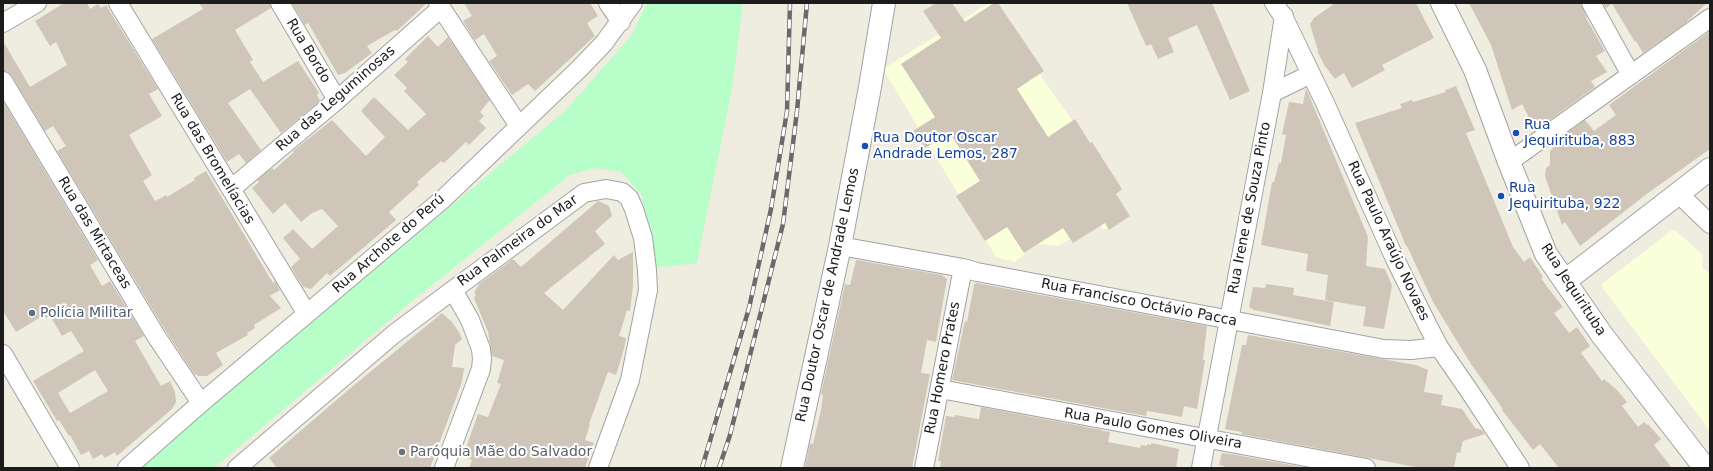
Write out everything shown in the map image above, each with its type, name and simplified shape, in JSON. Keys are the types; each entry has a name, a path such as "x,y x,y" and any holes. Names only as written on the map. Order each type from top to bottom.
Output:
{"street":[{"path":"3,23 37,3"},
{"name":"Rua das Bromelíacias","path":"118,3 307,314"},
{"name":"Rua Bordo","path":"280,3 337,100"},
{"path":"608,3 621,22"},
{"name":"Rua Archote do Perú","path":"127,468 201,403 443,199 579,69 604,43 621,22 633,3"},
{"name":"Rua Doutor Oscar de Andrade Lemos","path":"792,468 840,246 884,3"},
{"name":"Rua Paulo Araújo Novaes","path":"1274,3 1285,11 1311,74 1394,259 1439,348 1520,468"},
{"name":"Rua Jequirituba","path":"1442,3 1475,70 1509,162 1546,254 1602,335 1706,465"},
{"path":"1591,3 1631,75"},
{"path":"440,5 519,126"},
{"name":"Rua das Leguminosas","path":"231,189 337,100 440,5"},
{"name":"Rua Irene de Souza Pinto","path":"1201,468 1272,93 1285,11"},
{"path":"1509,162 1710,18"},
{"path":"1272,93 1311,74"},
{"name":"Rua das Mirtaceas","path":"3,81 156,336 201,403"},
{"path":"1565,281 1679,194 1707,175"},
{"name":"Rua Palmeira do Mar","path":"237,468 394,334 584,193 596,190 614,189 622,192 628,198 634,209 643,238 648,290 630,380 598,468"},
{"path":"1679,194 1710,224"},
{"name":"Rua Francisco Octávio Pacca","path":"840,246 963,268 977,272 1384,349 1411,350 1439,348"},
{"name":"Rua Homero Prates","path":"924,468 940,389 958,284 963,268"},
{"path":"444,468 481,369 482,359 481,349 470,320 453,290"},
{"path":"3,354 70,468"},
{"name":"Rua Paulo Gomes Oliveira","path":"940,389 1366,468"}],"shaded area":[{"path":"989,3 1111,175 1109,192 1127,215 1104,230 1099,223 1058,246 1037,244 1015,262 996,257 883,69"},
{"path":"1672,230 1675,230 1703,255 1702,267 1710,274 1710,431 1601,286"}],"green space":[{"path":"647,3 743,3 732,89 697,263 652,268 642,195 621,172 596,168 570,175 412,301 214,468 137,468 565,111 631,36"}],"building":[{"path":"64,3 87,3 90,9 98,4 101,8 106,5 158,89 149,94 162,116 129,135 152,175 143,181 155,201 166,195 167,197 195,180 194,178 206,171 273,283 275,281 280,290 270,296 281,308 254,325 255,328 247,333 248,335 216,353 223,365 207,376 199,376 194,374 165,330 57,151 66,146 53,126 45,131 12,76 8,72 3,71 3,41 30,87 67,65 56,42 50,46 35,21"},
{"path":"199,3 270,3 271,8 235,30 253,60 250,62 263,82 298,61 319,93 317,95 320,101 281,133 250,89 228,103 261,150 246,163 239,154 227,162 152,39 203,9"},
{"path":"292,3 427,3 397,31 395,30 367,46 372,53 345,73 338,75 308,23 305,25"},
{"path":"464,3 590,3 598,16 587,23 595,36 535,91 528,84 512,95 489,61 497,56 484,34 475,40 463,21 472,16"},
{"path":"936,3 952,3 965,22 994,3 998,3 1044,71 1017,89 1048,137 1075,119 1090,143 1092,142 1122,189 1116,194 1130,216 1109,230 1105,223 1073,243 1063,228 1024,253 1007,227 985,241 956,196 980,181 950,133 925,148 913,131 935,117 901,64 941,38 923,11"},
{"path":"1127,3 1212,3 1250,91 1230,100 1197,25 1168,38 1174,52 1158,59 1151,44 1146,46"},
{"path":"1335,3 1416,3 1434,38 1382,65 1385,70 1352,88 1344,73 1335,79 1325,66 1317,51 1310,24 1314,18"},
{"path":"1469,3 1581,3 1586,18 1605,51 1596,56 1607,72 1591,81 1595,87 1541,126 1539,122 1533,125 1522,104 1512,110 1491,45"},
{"path":"1603,3 1707,3 1684,24 1643,53 1612,4 1606,8"},
{"path":"1710,31 1710,149 1648,193 1580,246 1565,222 1562,225 1545,176 1546,168 1550,165 1550,151 1555,146 1553,143 1585,120 1594,131 1616,115 1609,105"},
{"path":"428,36 438,47 448,37 490,100 480,112 484,116 479,121 486,128 469,145 466,142 444,163 441,161 417,182 419,185 389,212 396,220 330,276 327,273 311,289 303,287 291,267 300,259 283,238 293,229 312,249 338,226 322,209 312,213 301,222 285,203 273,214 252,188 259,182 257,180 272,168 274,170 294,152 293,151 332,120 366,156 385,137 361,111 374,97 408,130 426,114 404,91 407,88 394,75 408,62 405,59"},
{"path":"1456,86 1475,130 1466,133 1513,247 1524,262 1530,257 1543,277 1541,278 1563,307 1554,313 1569,333 1577,327 1590,346 1581,353 1602,381 1604,379 1617,390 1627,402 1622,406 1638,427 1644,422 1647,425 1648,424 1661,439 1654,445 1672,468 1559,468 1540,444 1533,450 1502,410 1503,409 1471,364 1433,302 1406,246 1355,123 1402,108 1400,104 1412,100 1413,102 1446,92 1445,90"},
{"path":"1306,88 1368,237 1366,266 1385,269 1392,286 1384,329 1363,326 1366,307 1325,300 1328,275 1306,271 1308,254 1261,245 1272,182 1274,182 1279,163 1281,163 1286,135 1282,134 1289,102 1303,104"},
{"path":"3,101 98,260 90,265 102,286 110,281 144,336 135,341 161,386 170,381 175,392 176,402 172,409 117,456 115,452 105,458 102,454 93,459 89,451 81,455 70,435 69,436 59,420 57,421 33,381 84,351 71,331 62,336 50,316 46,318 44,315 16,332 3,311","holes":["95,370 108,391 70,413 58,393"]},
{"path":"598,201 609,206 612,216 595,231 605,244 544,293 563,310 614,255 618,260 633,252 633,286 630,311 627,310 619,336 626,338 624,349 616,375 608,372 589,424 585,440 594,443 585,468 469,468 472,460 463,456 478,414 488,417 501,384 497,383 504,360 492,356 488,332 474,298 476,294 474,293 479,284 513,259 521,267"},
{"path":"856,260 942,275 947,279 936,342 927,340 921,373 930,374 912,468 805,468 810,443 813,444 821,410 823,395 821,394 845,284 850,285"},
{"path":"976,283 1207,326 1203,360 1205,360 1197,409 1184,406 1182,417 1147,411 1146,416 952,380 965,321 967,322 974,285"},
{"path":"1266,284 1294,288 1293,295 1334,302 1330,326 1254,310 1249,307 1253,287 1265,288"},
{"path":"442,313 452,322 462,339 455,345 452,367 464,368 462,382 430,468 277,468 269,458 347,391"},
{"path":"1248,335 1416,365 1428,370 1424,392 1443,395 1441,405 1462,409 1475,428 1482,430 1485,434 1463,441 1460,453 1457,452 1454,468 1421,468 1241,434 1242,432 1225,429 1242,345 1246,345"},
{"path":"981,407 1110,432 1108,442 1140,448 1141,445 1147,446 1147,444 1151,445 1151,443 1179,449 1176,468 940,468 941,461 938,461 946,416 955,417 955,415 979,419"},
{"path":"1222,453 1308,468 1224,468 1224,466 1219,465"}],"railway":[{"path":"702,468 749,308 771,209 787,111 790,3"},
{"path":"719,468 730,435 783,224 797,111 807,3"}],"place":[{"name":"Rua Jequirituba, 883","path":"1516,133"},
{"name":"Rua Doutor Oscar Andrade Lemos, 287","path":"865,146"},
{"name":"Rua Jequirituba, 922","path":"1501,196"},
{"name":"Polícia Militar","path":"32,313"},
{"name":"Paróquia Mãe do Salvador","path":"402,452"}]}
